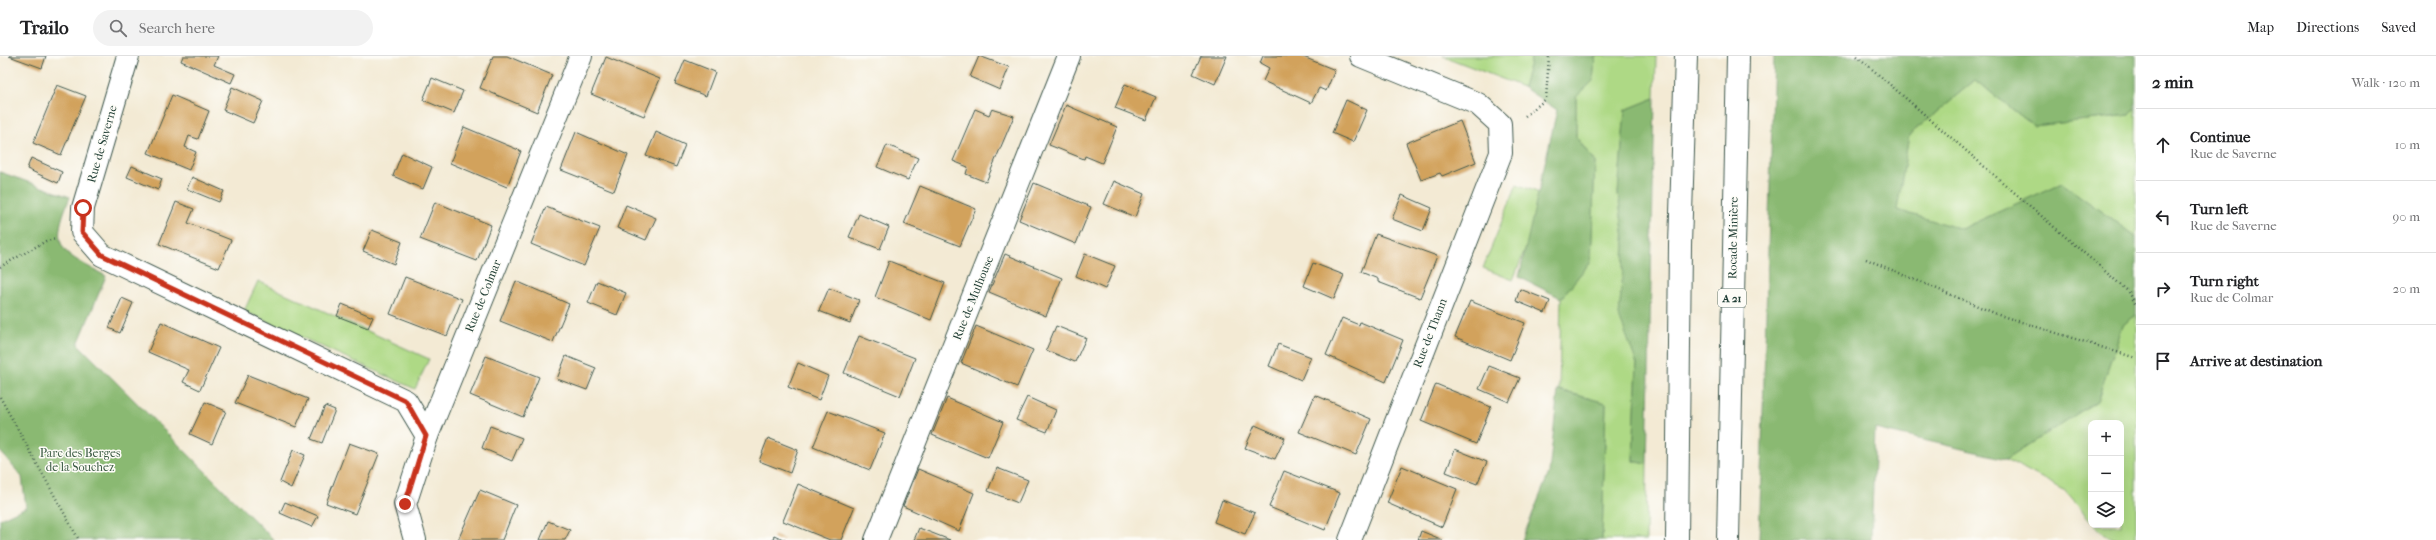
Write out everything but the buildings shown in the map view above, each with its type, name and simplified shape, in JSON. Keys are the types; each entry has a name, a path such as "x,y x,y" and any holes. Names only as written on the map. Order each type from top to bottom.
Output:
{"main road":[{"name":"Rue de Saverne","path":"82,232 83,208 128,56"},
{"name":"Rue de Colmar","path":"415,540 405,504 426,436 580,56"},
{"name":"Rue de Mulhouse","path":"876,540 1070,56"},
{"path":"1361,56 1478,104 1500,124"},
{"path":"1677,540 1680,245 1686,56"},
{"name":"Rocade Minière","path":"1728,540 1738,56"},
{"name":"Rue de Thann","path":"1350,540 1501,153 1500,124"},
{"path":"82,232 102,255 406,401 426,436"}],"path":[{"path":"1500,124 1527,115 1546,98 1549,56"},
{"path":"1857,56 2129,292 2136,305"},
{"path":"0,267 46,241 82,232"},
{"path":"1866,259 1999,315 2136,358"},
{"path":"0,397 79,540"}],"green space":[{"path":"1443,56 1532,56 1523,87"},
{"path":"1532,56 1595,56 1593,81 1576,97 1576,137 1595,162 1591,261 1561,298 1519,277 1557,110 1523,87"},
{"path":"1595,56 1656,56 1655,98 1625,110 1618,194 1625,245 1620,308 1637,364 1633,461 1647,464 1646,540 1602,540 1606,403 1559,390 1561,298 1591,261 1595,162 1576,137 1576,96 1593,81"},
{"path":"1774,56 2136,56 2136,108 2130,115 2034,126 1975,80 1909,135 1897,210 1961,229 2062,183 2136,237 2136,315 2123,325 2097,401 2006,459 1875,429 1871,540 1759,540"},
{"path":"1975,80 2034,126 2130,115 2136,108 2136,237 2062,183 1961,229 1896,210 1909,135"},
{"path":"1655,98 1647,464 1633,461 1637,364 1619,316 1625,245 1618,194 1625,110"},
{"name":"Parc des Berges de la Souchez","path":"0,172 70,197 63,214 60,228 60,239 63,247 78,261 106,276 78,344 274,540 0,540 0,519 26,507 22,477 0,451"},
{"path":"1517,184 1547,196 1513,280 1483,268"},
{"path":"258,281 429,359 415,389 244,311"},
{"path":"2136,315 2136,540 2113,538 2104,534 2097,528 2124,528 2124,420 2088,420 2088,518 2064,490 2006,459 2097,401 2123,325"},
{"path":"1558,390 1606,403 1602,540 1522,540 1549,473"}],"route":[{"path":"83,208 82,232 102,255 406,401 426,436 405,504"}]}
